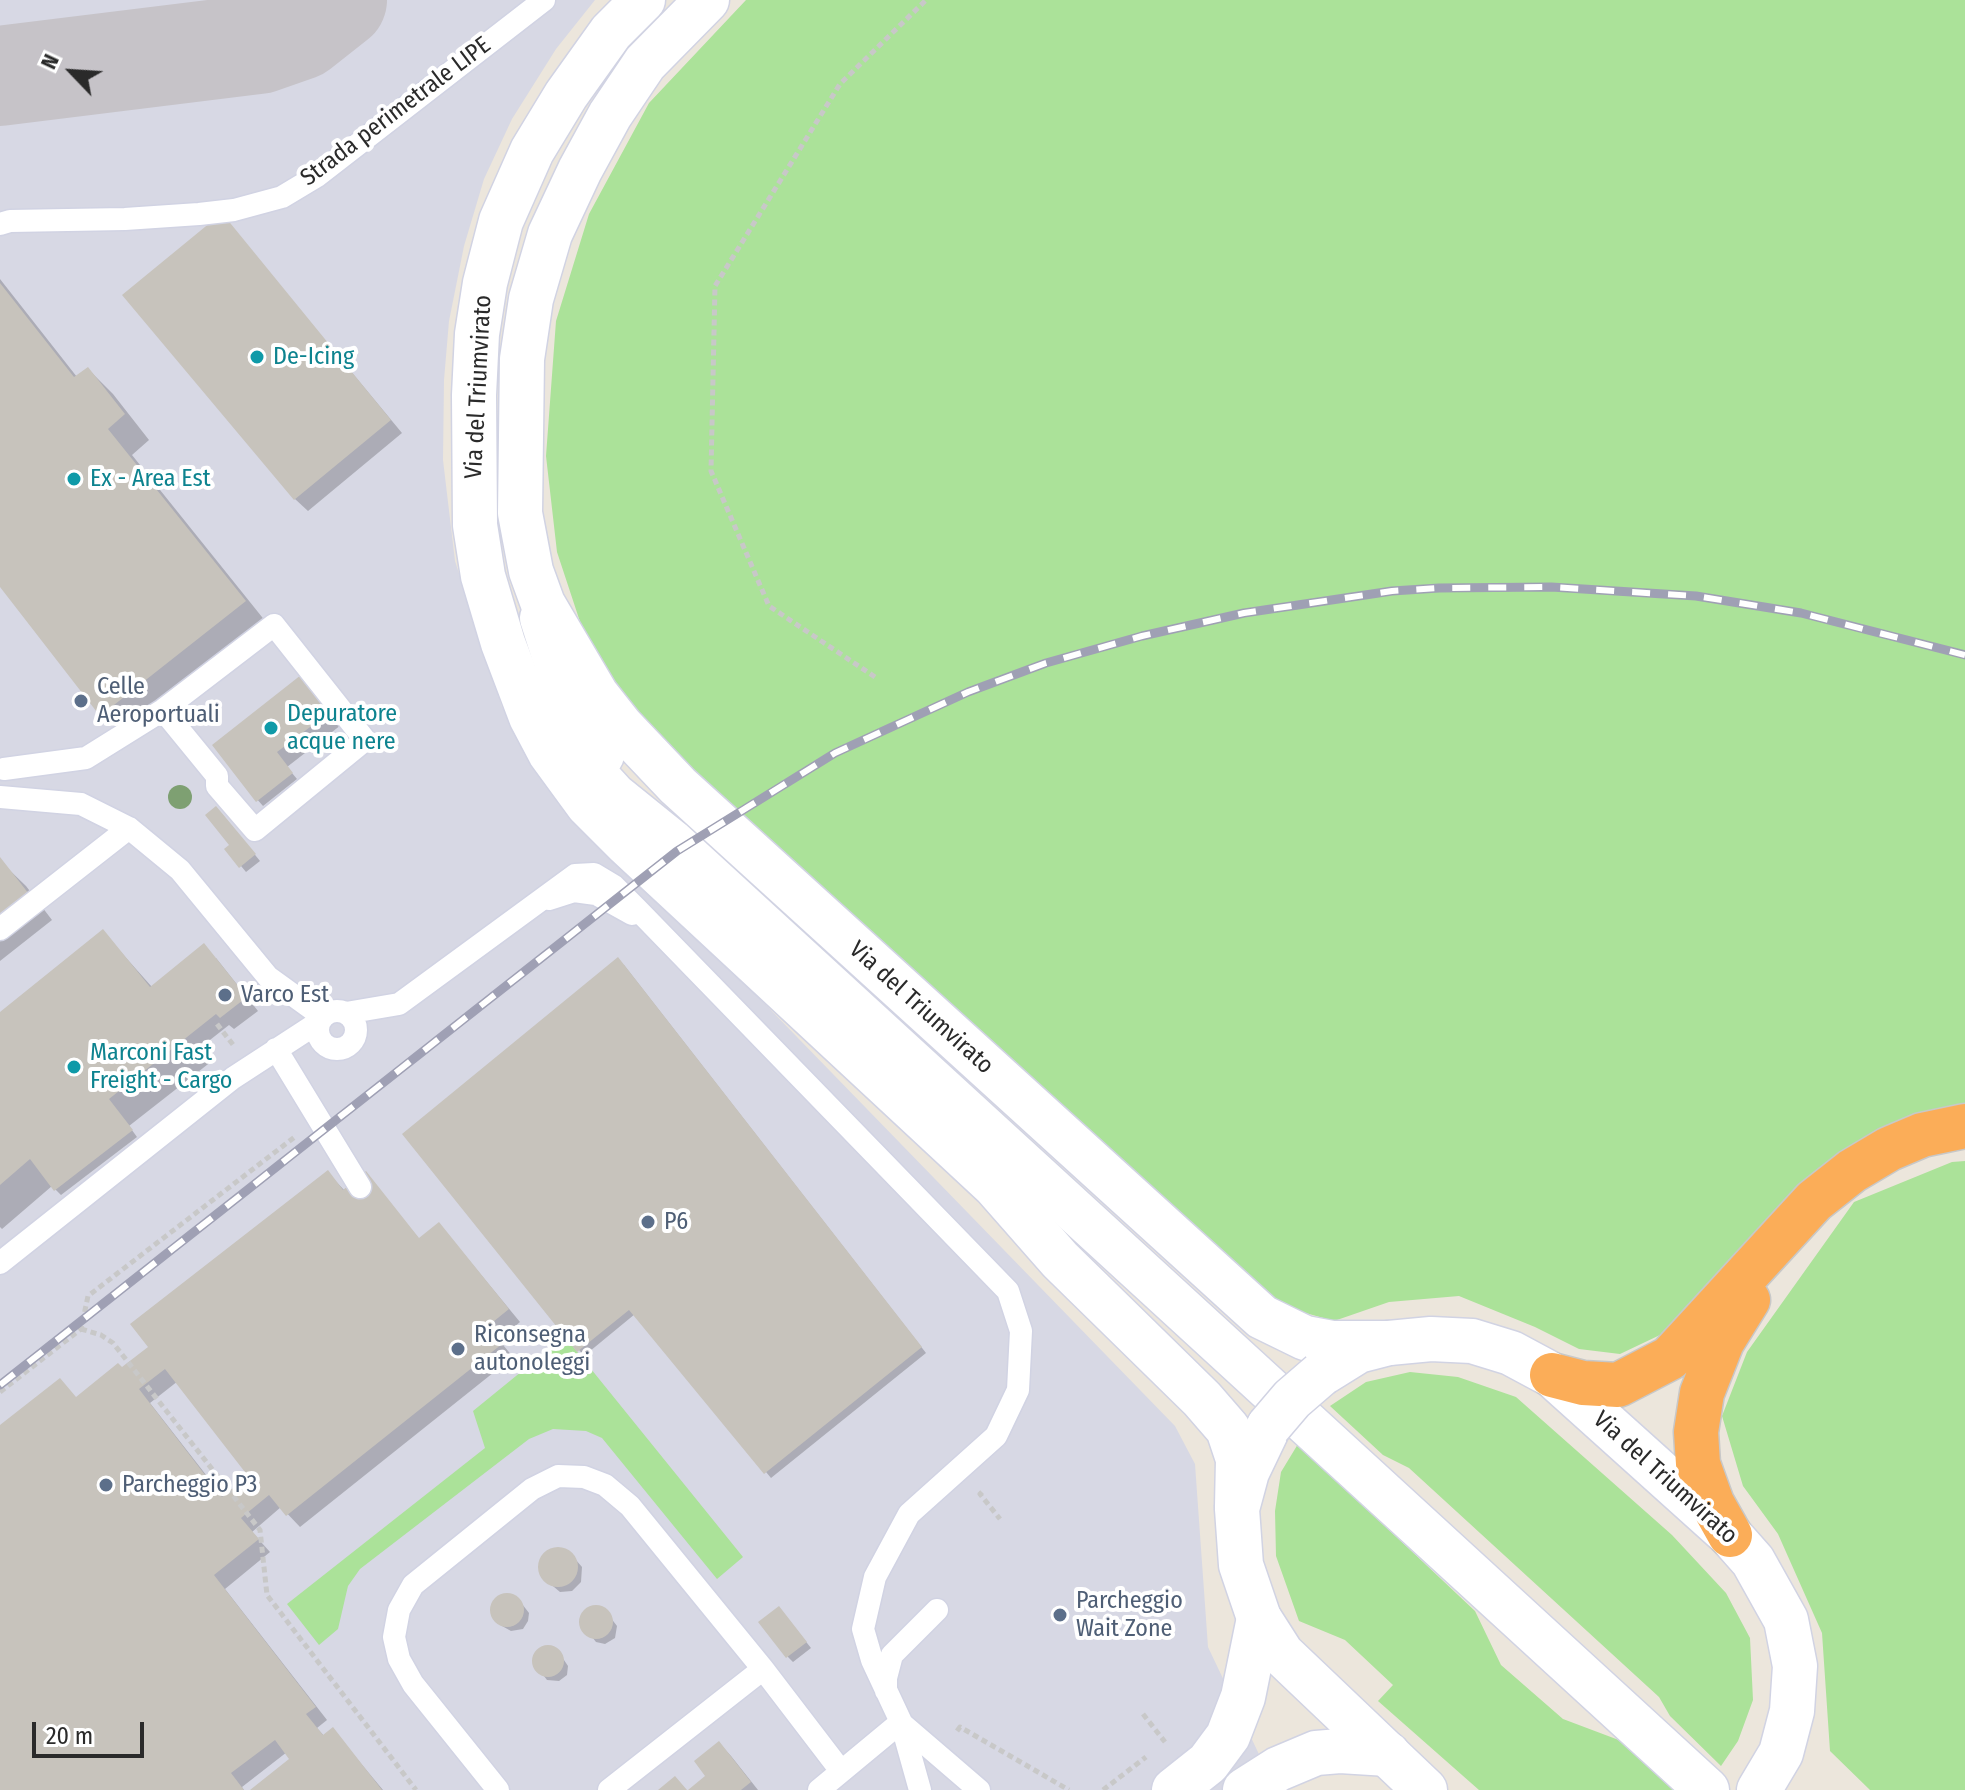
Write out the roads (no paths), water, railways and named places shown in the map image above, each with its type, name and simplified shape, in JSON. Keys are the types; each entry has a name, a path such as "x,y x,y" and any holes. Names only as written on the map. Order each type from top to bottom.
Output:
{"highway":[{"path":"1552,1375 1583,1383 1618,1385 1670,1358 1824,1194 1852,1171 1889,1149 1922,1135 1965,1126"},
{"path":"1730,1535 1712,1503 1698,1464 1696,1432 1702,1393 1722,1342 1795,1224"}],"street":[{"name":"Via del Triumvirato","path":"643,0 611,32 566,95 532,151 501,221 485,283 477,334 475,525 483,576 531,717 550,753 588,805 995,1186 1060,1260 1202,1399 1228,1429 1238,1459 1237,1509 1241,1565 1259,1618 1282,1654 1425,1790"},
{"name":"Via del Triumvirato","path":"671,841 622,784 574,711 556,666 531,571 520,513 522,359 531,299 550,234 580,170 610,115 645,63 707,0"},
{"name":"Via del Triumvirato","path":"531,571 548,613 596,694 659,766 1262,1317 1305,1338 1332,1343 1431,1339 1472,1341 1511,1353 1552,1375 1730,1535 1753,1561 1786,1620 1795,1666 1792,1711 1776,1778"},
{"name":"Via del Triumvirato","path":"514,670 551,725 599,781 671,841 1707,1790"},
{"name":"Via del Triumvirato","path":"1237,1509 1247,1472 1269,1426 1292,1399 1321,1374 1358,1351 1389,1343"},
{"path":"1174,1790 1208,1763 1228,1736 1243,1697 1259,1618"},
{"path":"1245,1790 1278,1769 1316,1753 1388,1754"}],"lane":[{"name":"Strada perimetrale LIPE","path":"0,224 10,221 199,214 234,210 282,197 317,176 544,0"},
{"path":"1,772 86,758 163,710 274,625 365,740 255,830 217,786 217,776 163,710"},
{"path":"0,797 81,804 129,828 180,870 268,977 321,1019"},
{"path":"0,929 129,828"},
{"path":"321,1019 318,1034 325,1045 336,1049 348,1046 533,904 575,875 594,874 614,886 660,932 1008,1291 1021,1331 1018,1390 996,1436 909,1514 875,1577 863,1629 872,1660 901,1722 920,1790"},
{"path":"0,1263 233,1078 334,1010 346,1013 399,1004"},
{"path":"346,1013 356,1029 348,1046"},
{"path":"276,1049 360,1187"},
{"path":"498,1790 413,1684 399,1659 394,1637 399,1610 413,1585 532,1489 558,1476 584,1477 605,1485 630,1506 763,1669 841,1771"},
{"path":"886,1692 892,1655 937,1610"},
{"path":"609,1790 763,1669"},
{"path":"819,1790 901,1722"},
{"path":"901,1722 979,1790"}],"railway":[{"path":"0,1385 677,851 835,753 968,692 1046,663 1142,636 1244,613 1392,591 1551,587 1696,596 1801,613 1965,655"}],"place":[{"name":"De-Icing","path":"257,357"},
{"name":"Ex - Area Est","path":"74,479"},
{"name":"Celle Aeroportuali","path":"81,701"},
{"name":"Depuratore acque nere","path":"271,728"},
{"name":"Varco Est","path":"225,995"},
{"name":"Marconi Fast Freight - Cargo","path":"74,1067"},
{"name":"P6","path":"648,1222"},
{"name":"Riconsegna autonoleggi","path":"458,1349"},
{"name":"Parcheggio P3","path":"106,1485"},
{"name":"Parcheggio Wait Zone","path":"1060,1615"}]}
